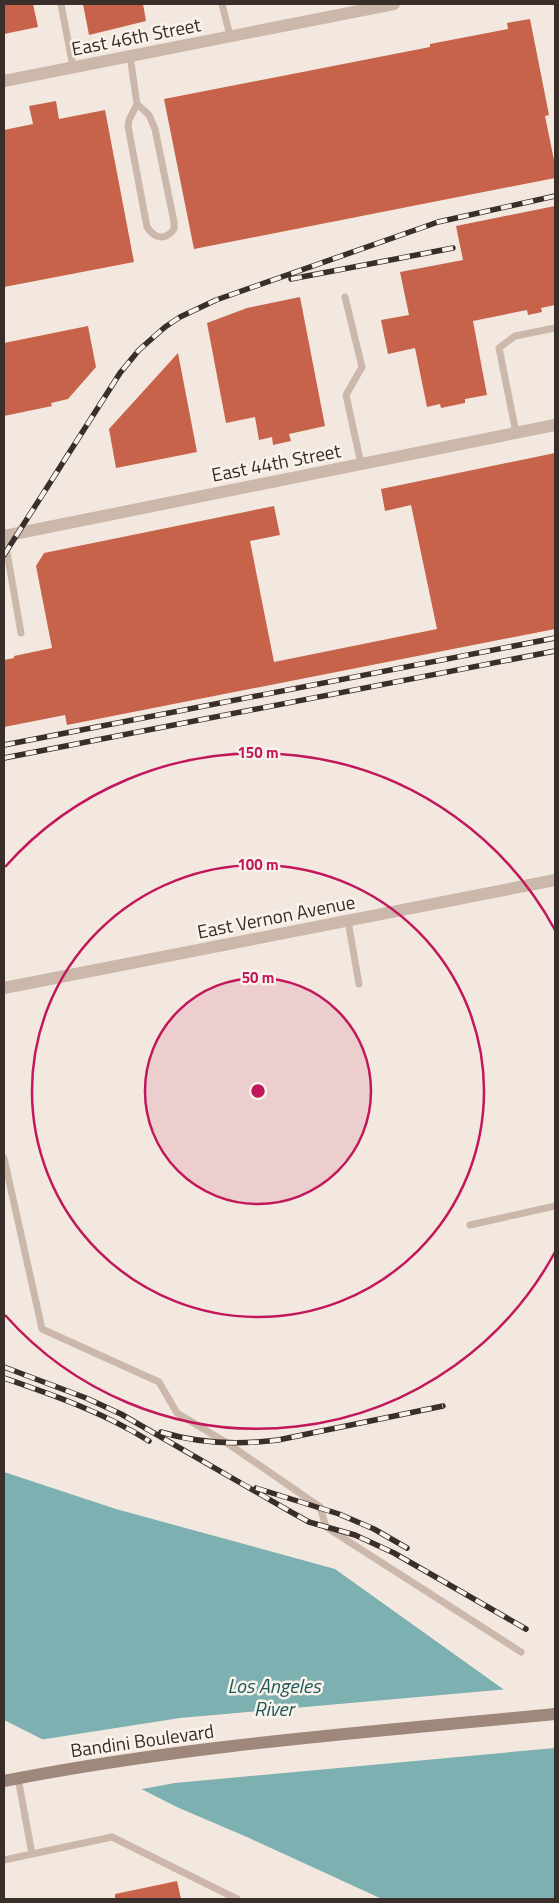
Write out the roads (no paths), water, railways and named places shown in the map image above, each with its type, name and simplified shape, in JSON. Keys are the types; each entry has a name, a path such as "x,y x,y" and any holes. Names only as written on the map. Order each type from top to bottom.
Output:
{"main road":[{"name":"Bandini Boulevard","path":"4,1781 65,1770 219,1748 555,1714"}],"street":[{"name":"East 46th Street","path":"4,81 394,4"},
{"name":"East 44th Street","path":"4,536 555,425"},
{"name":"East Vernon Avenue","path":"4,988 555,880"}],"lane":[{"path":"61,4 72,67"},
{"path":"222,4 230,36"},
{"path":"130,56 137,104 128,126 146,227 151,234 158,238 166,237 174,229 174,222 155,129 149,116 137,104"},
{"path":"345,296 362,367 346,395 361,464"},
{"path":"516,433 499,348 515,336 555,328"},
{"path":"4,536 21,632"},
{"path":"348,921 359,984"},
{"path":"4,1158 42,1329 159,1382 177,1413 227,1443 320,1507 326,1527 521,1652"},
{"path":"470,1225 555,1206"},
{"path":"18,1778 32,1854"},
{"path":"4,1860 112,1836 237,1899"}],"water":[{"name":"Los Angeles River","path":"4,1472 116,1509 335,1569 555,1726 555,1899 382,1899 179,1808 4,1720"}],"railway":[{"path":"4,555 120,373 139,350 165,327 180,317 216,300 438,222 555,196"},
{"path":"291,279 453,248"},
{"path":"4,745 555,638"},
{"path":"4,758 555,651"},
{"path":"4,1367 86,1398 121,1414 309,1522 355,1535 394,1553 526,1629"},
{"path":"4,1378 97,1413 149,1441"},
{"path":"161,1432 205,1441 263,1442 443,1406"},
{"path":"256,1488 339,1514 374,1529 407,1548"}]}
